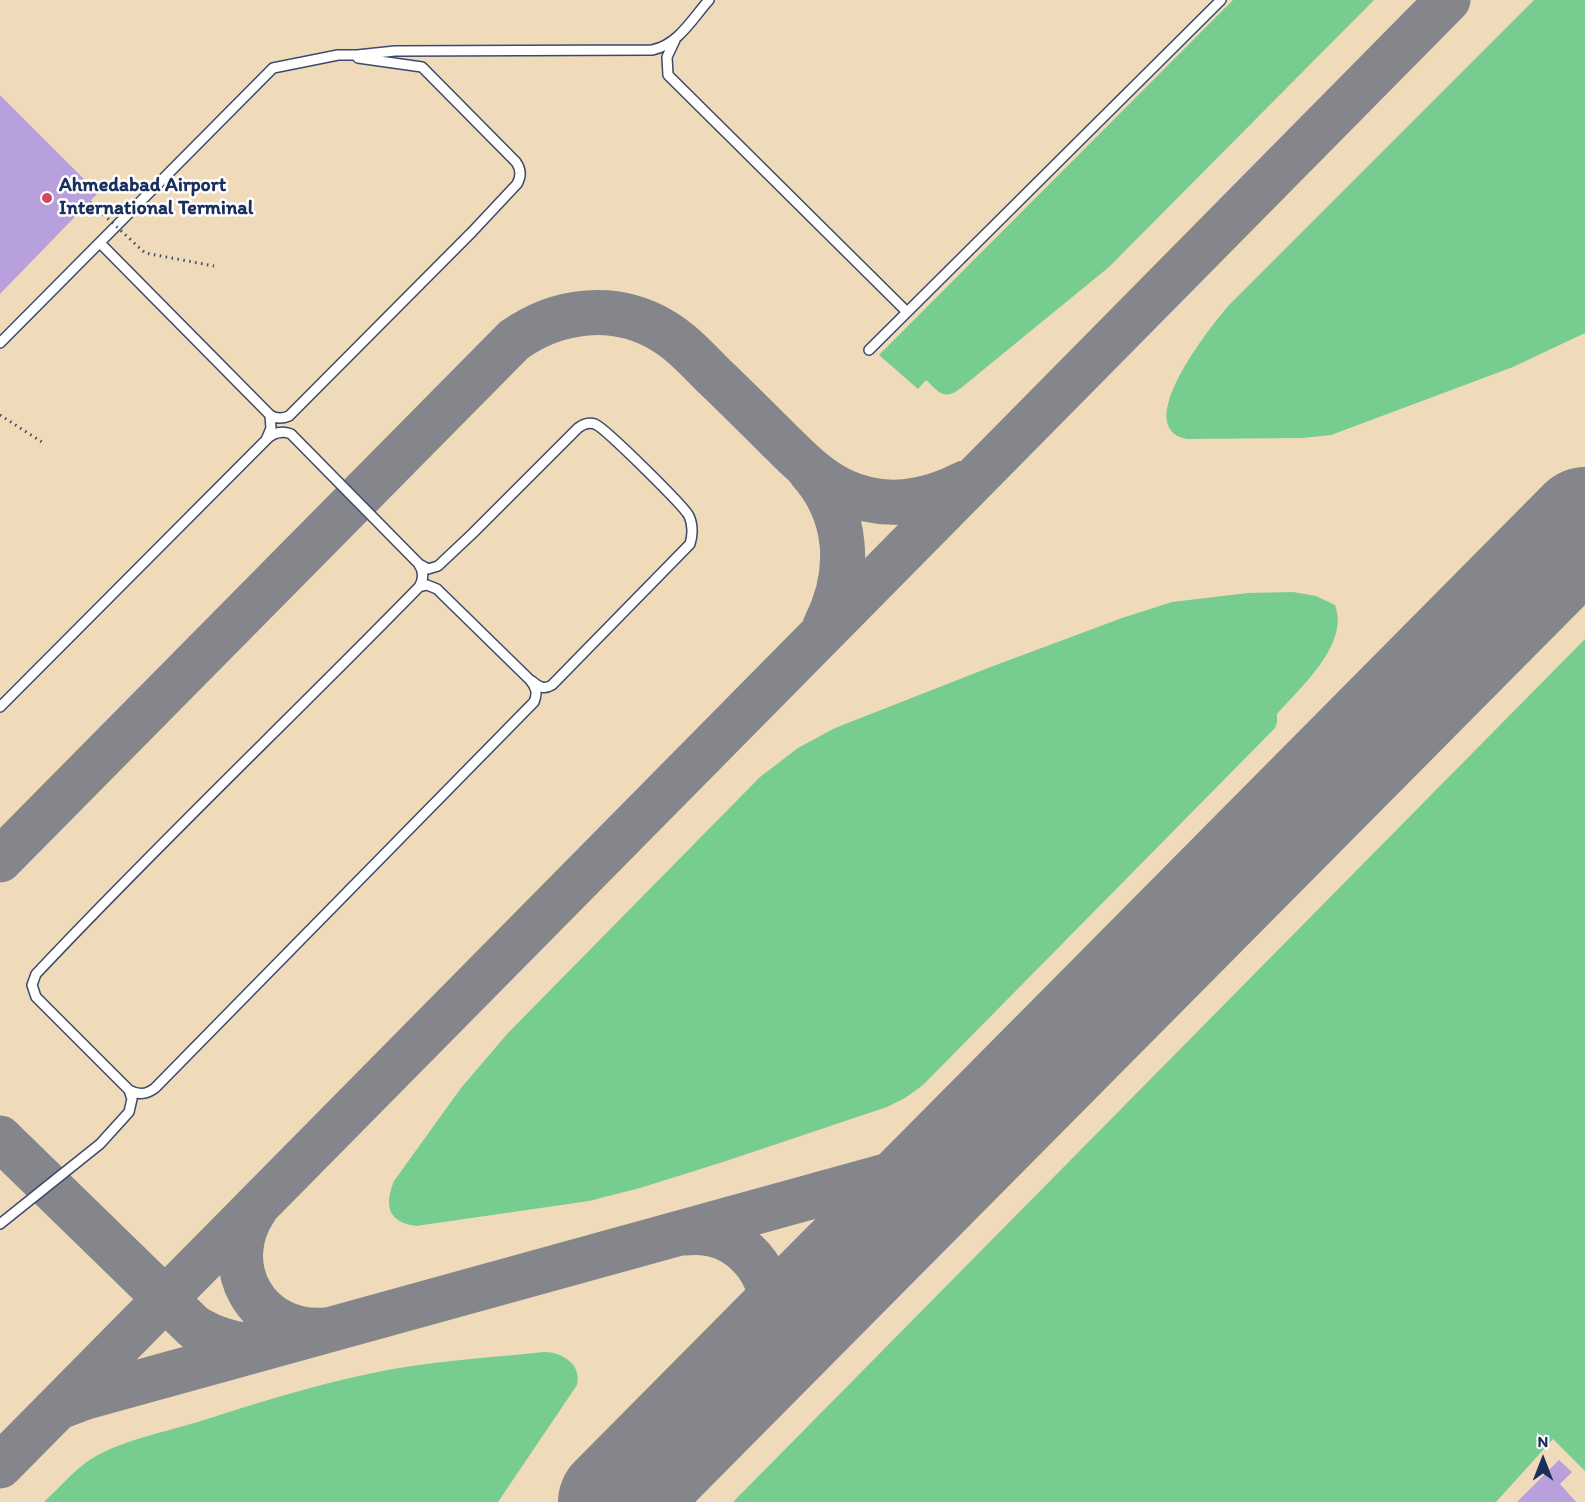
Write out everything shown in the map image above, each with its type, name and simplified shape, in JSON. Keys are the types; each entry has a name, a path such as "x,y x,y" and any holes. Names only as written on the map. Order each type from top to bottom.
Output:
{"lane":[{"path":"709,0 669,51 668,75 907,312"},
{"path":"869,350 1221,0"},
{"path":"0,343 273,68 338,55 395,51 652,50 668,45 679,36"},
{"path":"338,55 422,67 516,162 520,176 517,184 472,232 294,412 288,423 291,434 418,563 428,568 440,564 578,428 587,423 599,426 622,447 685,510 692,523 693,534 690,544 552,685 546,688 530,680 437,589 427,585 419,587"},
{"path":"100,243 270,415 275,418 284,418 294,412"},
{"path":"266,440 271,428 270,415"},
{"path":"0,707 266,440 278,432 291,434"},
{"path":"418,563 423,573 419,587 35,976 33,988 36,997 129,1090 142,1094 149,1092 534,702 536,693 530,680"},
{"path":"437,589 434,576 440,564"},
{"path":"0,1224 100,1144 129,1112 132,1099 129,1090"}],"path":[{"path":"90,202 145,253 214,266"},
{"path":"0,415 45,444"}],"green space":[{"path":"1233,0 1374,0 1109,267 961,388 946,395 926,380 918,389 879,355"},
{"path":"1534,0 1585,0 1585,333 1513,367 1331,435 1302,438 1187,439 1171,431 1167,416 1170,397 1193,354 1229,305"},
{"path":"1293,592 1316,596 1335,605 1338,620 1336,635 1329,650 1309,678 1277,714 1275,728 923,1085 905,1098 887,1107 723,1162 589,1201 416,1226 399,1221 394,1217 389,1198 394,1181 461,1088 508,1033 760,777 798,748 835,728 988,668 1122,618 1172,602 1248,593"},
{"path":"1585,639 1585,1471 1553,1439 1496,1502 733,1502"},
{"path":"544,1352 564,1357 574,1365 578,1378 577,1385 498,1502 44,1502 85,1463 115,1447 261,1402 390,1370 434,1363"}],"building":[{"name":"Ahmedabad Airport International Terminal","path":"0,95 98,193 0,294"},
{"path":"1559,1460 1572,1472 1560,1484 1576,1502 1517,1502"}],"taxiway":[{"path":"0,1466 1448,0"},
{"path":"0,860 514,340 549,321 587,313 606,313 626,316 663,331 690,352 809,468 825,481 858,497 874,501 905,502 936,495 965,483"},
{"path":"809,470 832,505 839,525 842,545 840,585 825,626"},
{"path":"0,1138 194,1327 226,1341 260,1346"},
{"path":"62,1406 86,1397 944,1160 974,1140"},
{"path":"256,1208 245,1230 241,1252 243,1273 250,1293 263,1309 280,1321 301,1329 326,1330"},
{"path":"687,1233 704,1233 734,1243 747,1253 765,1279 772,1311 771,1333 768,1344 757,1359"}],"runway":[{"path":"615,1502 1585,524"}],"place":[{"name":"Ahmedabad Airport International Terminal","path":"47,198"}]}
